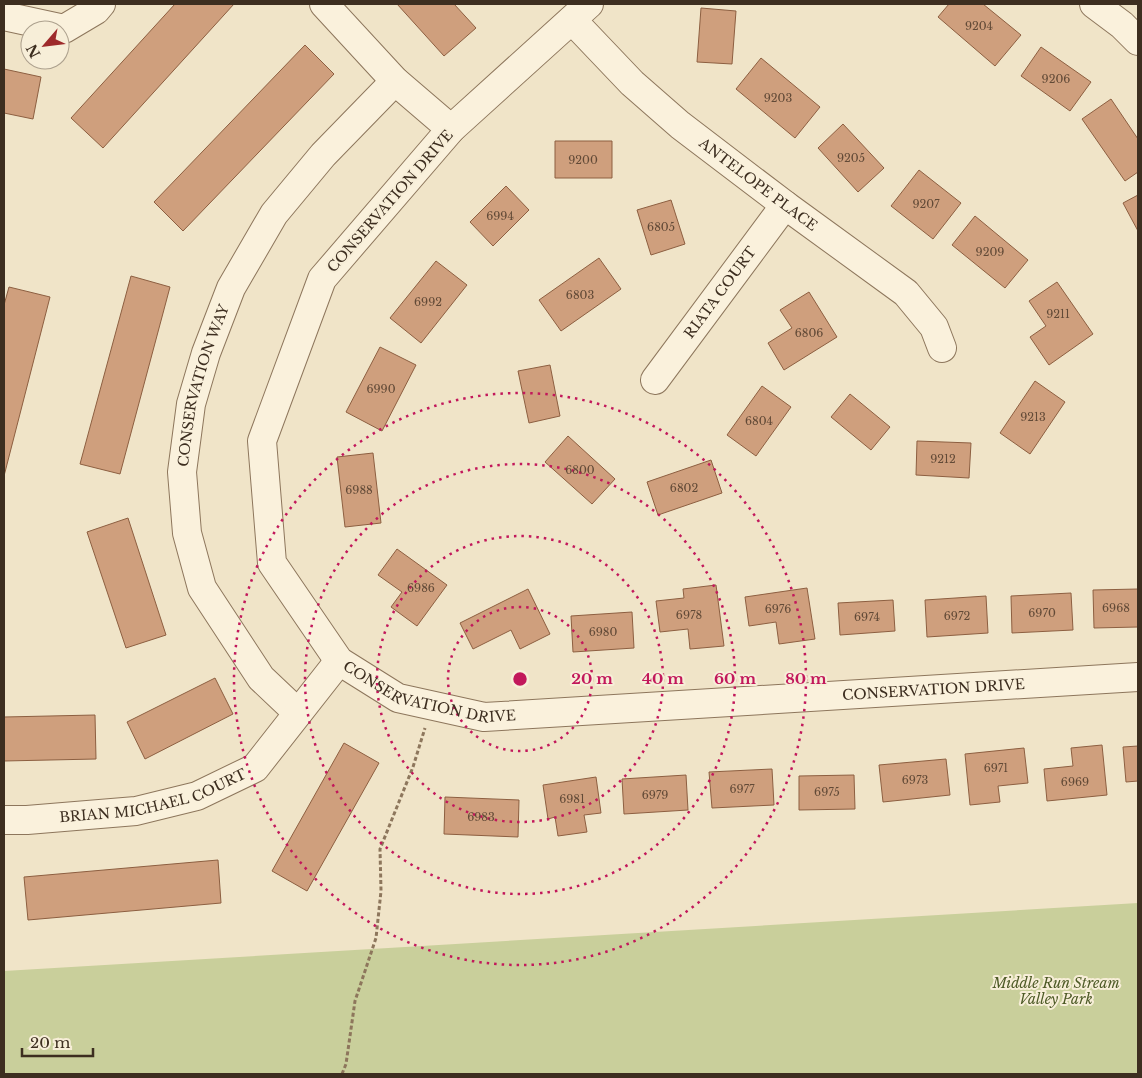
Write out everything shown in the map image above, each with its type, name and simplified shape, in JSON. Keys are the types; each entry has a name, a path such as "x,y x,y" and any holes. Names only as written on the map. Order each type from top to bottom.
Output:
{"street":[{"path":"4,16 64,29 96,10 101,4"},
{"path":"324,4 395,81 451,129"},
{"path":"1094,4 1122,24 1138,41"},
{"name":"CONSERVATION DRIVE","path":"580,12 451,129 322,279 262,441 272,563 339,661 398,698 484,717 1138,676"},
{"name":"ANTELOPE PLACE","path":"580,12 632,83 680,125 785,205 906,293 934,327 942,348"},
{"name":"CONSERVATION WAY","path":"298,713 261,678 202,588 187,533 182,472 191,404 206,353 232,288 274,214 324,155 395,81"},
{"name":"RIATA COURT","path":"655,380 785,205"},
{"name":"BRIAN MICHAEL COURT","path":"4,820 27,820 136,810 198,796 255,768 339,661"}],"path":[{"path":"342,1074 346,1064 355,1001 376,938 381,891 380,849 413,767 432,705"}],"green space":[{"name":"Middle Run Stream Valley Park","path":"1138,903 1138,1074 4,1074 4,971"}],"building":[{"path":"175,4 234,4 103,148 71,118"},
{"path":"397,4 454,4 476,28 444,56"},
{"path":"949,4 983,4 1021,35 995,66 938,17"},
{"path":"701,8 736,11 732,64 697,62"},
{"path":"305,45 334,74 183,231 154,202"},
{"path":"1041,47 1091,82 1070,111 1021,76"},
{"path":"761,58 820,107 795,138 736,89"},
{"path":"4,69 41,77 33,119 4,113"},
{"path":"1111,99 1138,139 1138,172 1125,181 1082,119"},
{"path":"843,124 884,168 858,192 818,148"},
{"path":"555,141 612,141 612,178 555,178"},
{"path":"919,170 961,203 933,239 891,206"},
{"path":"506,186 529,210 493,246 470,222"},
{"path":"1138,195 1138,231 1123,203"},
{"path":"671,200 685,244 651,255 637,210"},
{"path":"975,216 1028,260 1005,288 952,245"},
{"path":"599,258 621,289 561,331 539,300"},
{"path":"436,261 467,285 421,343 390,318"},
{"path":"131,276 170,287 120,474 80,464"},
{"path":"1057,282 1093,334 1049,365 1030,337 1046,326 1029,301"},
{"path":"9,287 50,297 4,476 4,305"},
{"path":"809,292 837,337 784,370 768,343 792,328 780,310"},
{"path":"380,347 416,365 382,431 346,412"},
{"path":"550,365 560,416 529,423 518,371"},
{"path":"1035,381 1065,402 1030,454 1000,433"},
{"path":"762,386 791,407 756,456 727,435"},
{"path":"850,394 890,427 871,450 831,417"},
{"path":"568,436 615,479 592,504 545,462"},
{"path":"917,441 971,443 969,478 916,475"},
{"path":"373,453 381,523 345,527 337,457"},
{"path":"711,460 722,493 658,515 647,482"},
{"path":"128,518 166,635 126,648 87,532"},
{"path":"397,549 447,585 417,626 391,607 402,592 378,575"},
{"path":"716,585 724,646 690,649 688,629 660,632 656,601 684,598 683,589"},
{"path":"807,588 815,639 779,644 776,622 749,626 745,597"},
{"path":"528,589 550,634 520,649 511,630 473,649 460,623"},
{"path":"1138,589 1138,627 1094,628 1093,590"},
{"path":"1071,593 1073,630 1012,633 1011,596"},
{"path":"986,596 988,633 927,637 925,600"},
{"path":"893,600 895,631 840,635 838,603"},
{"path":"632,612 634,648 573,652 571,616"},
{"path":"215,678 233,714 145,759 127,722"},
{"path":"95,715 96,759 4,761 4,717"},
{"path":"344,743 379,763 307,891 272,871"},
{"path":"1102,745 1107,795 1047,801 1044,769 1073,766 1071,748"},
{"path":"1138,746 1138,781 1126,782 1123,747"},
{"path":"1024,748 1028,783 998,786 1000,802 970,805 965,754"},
{"path":"946,759 950,795 883,802 879,765"},
{"path":"772,769 774,805 712,808 709,772"},
{"path":"686,775 688,810 624,814 622,779"},
{"path":"854,775 855,809 799,810 799,776"},
{"path":"596,777 601,813 584,815 587,832 558,836 555,817 548,819 543,785"},
{"path":"445,797 519,800 518,837 444,834"},
{"path":"218,860 221,903 28,920 24,877"}]}
